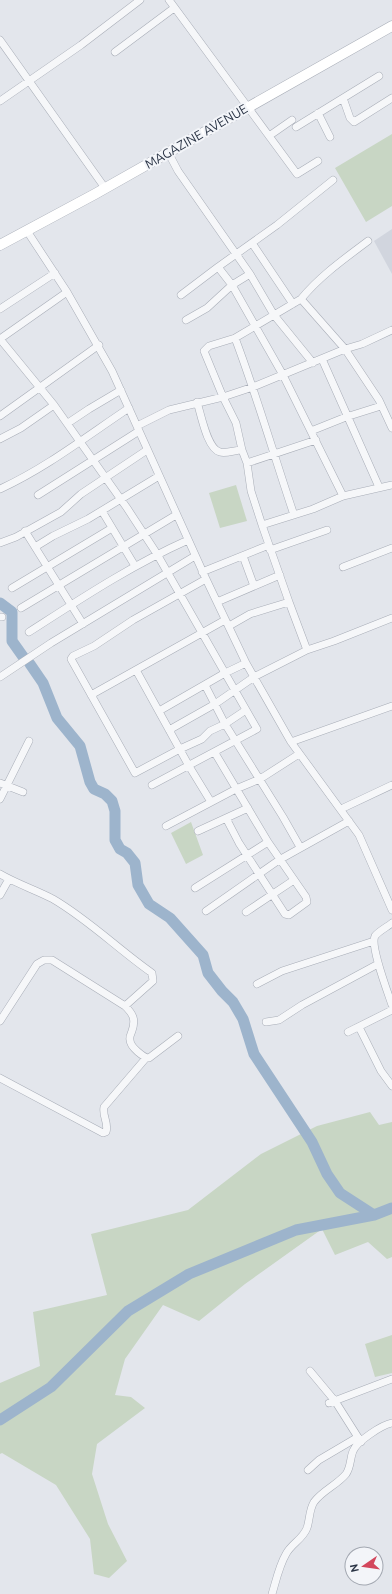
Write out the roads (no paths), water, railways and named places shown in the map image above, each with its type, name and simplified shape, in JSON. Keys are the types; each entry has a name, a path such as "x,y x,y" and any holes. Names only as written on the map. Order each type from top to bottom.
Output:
{"street":[{"path":"0,101 81,45 140,0"},
{"path":"168,0 297,174 318,161"},
{"path":"115,52 174,8"},
{"name":"MAGAZINE AVENUE","path":"0,245 105,188 246,107 392,26"},
{"path":"0,40 105,188"},
{"path":"269,136 318,113 379,76"},
{"path":"343,98 350,118 354,122 392,98"},
{"path":"318,113 330,137"},
{"path":"168,152 178,171 237,254 274,315 313,363"},
{"path":"181,295 277,225 333,180"},
{"path":"26,231 55,273 99,346 121,390 202,572 246,663 290,742 341,809 359,836 392,910"},
{"path":"307,650 280,574 269,548 251,491 247,463 242,450 236,423 223,397 204,351 209,346 235,338 301,299 310,288 338,263 368,241"},
{"path":"252,243 293,304"},
{"path":"218,267 232,285 283,375 343,496"},
{"path":"0,309 55,273"},
{"path":"186,320 207,308 232,285 250,274"},
{"path":"67,292 0,339 68,423 92,460 121,499 157,554 201,634 257,729 215,753 152,785"},
{"path":"301,299 345,349 381,406 392,428"},
{"path":"38,495 169,410 197,402 223,397 253,387 345,349 362,344 392,330"},
{"path":"235,338 253,387 273,454 294,515"},
{"path":"0,416 99,346"},
{"path":"322,359 379,487"},
{"path":"68,423 121,390"},
{"path":"197,402 213,449 221,453 242,450"},
{"path":"0,439 21,428 54,405"},
{"path":"311,431 348,416 381,406"},
{"path":"0,489 17,481 129,408"},
{"path":"247,463 316,440"},
{"path":"0,543 62,512 81,494 147,450"},
{"path":"36,547 102,511 159,476"},
{"path":"262,525 294,515 343,496 392,485"},
{"path":"102,511 135,566"},
{"path":"21,608 176,515"},
{"path":"12,588 112,528"},
{"path":"202,572 243,556 327,530"},
{"path":"25,531 82,624"},
{"path":"29,632 95,589 157,554 188,540"},
{"path":"343,567 392,548"},
{"path":"0,677 51,643 195,556"},
{"path":"243,556 254,586"},
{"path":"217,602 280,574"},
{"path":"206,579 72,658 133,773 137,773 180,749 196,743 210,732 246,710"},
{"path":"91,695 201,634 250,614 289,602"},
{"path":"169,730 215,704 254,677 307,650 392,618"},
{"path":"159,711 225,673 246,663"},
{"path":"136,670 189,766 211,802"},
{"path":"205,685 225,724 260,779 300,848"},
{"path":"290,742 392,706"},
{"path":"0,799 3,784 29,741"},
{"path":"215,753 279,860 306,898 307,902 302,907 287,916 238,843 226,818"},
{"path":"166,826 236,789 260,779 299,754"},
{"path":"3,784 23,792"},
{"path":"341,809 392,784"},
{"path":"198,831 248,808"},
{"path":"206,911 279,860 349,821"},
{"path":"195,888 268,842"},
{"path":"0,874 52,899 96,930 152,974 153,981 125,1006"},
{"path":"0,895 9,879"},
{"path":"246,912 294,880"},
{"path":"392,923 376,935 374,941 378,964 392,1005"},
{"path":"257,984 282,971 374,941"},
{"path":"0,1021 37,964 44,960 52,960 125,1006 134,1017 134,1025 129,1039 130,1043 146,1058"},
{"path":"266,1022 279,1020 302,1005 378,964"},
{"path":"348,1032 392,1010"},
{"path":"359,1027 381,1071 392,1086"},
{"path":"0,1078 103,1133 106,1132 108,1128 103,1111 104,1107 146,1058 150,1058 178,1036"},
{"path":"310,1371 359,1439"},
{"path":"332,1402 392,1379"},
{"path":"308,1470 319,1460 392,1423"},
{"path":"272,1594 286,1553 303,1535 307,1528 310,1510 314,1502 324,1491 339,1481 347,1473 351,1463 353,1450 359,1439"}],"waterway":[{"path":"0,603 12,612 12,641 24,658"},
{"path":"30,664 43,683 57,718 80,746 90,782 94,789 105,794 112,801 115,811 115,840 120,849 127,853 135,863 138,885 149,904 170,918 203,955 208,973 233,1002 243,1019 254,1054 312,1142 327,1174 340,1193 374,1215"},
{"path":"0,1420 51,1387 128,1311 189,1274 296,1230 374,1215 392,1208"}]}
